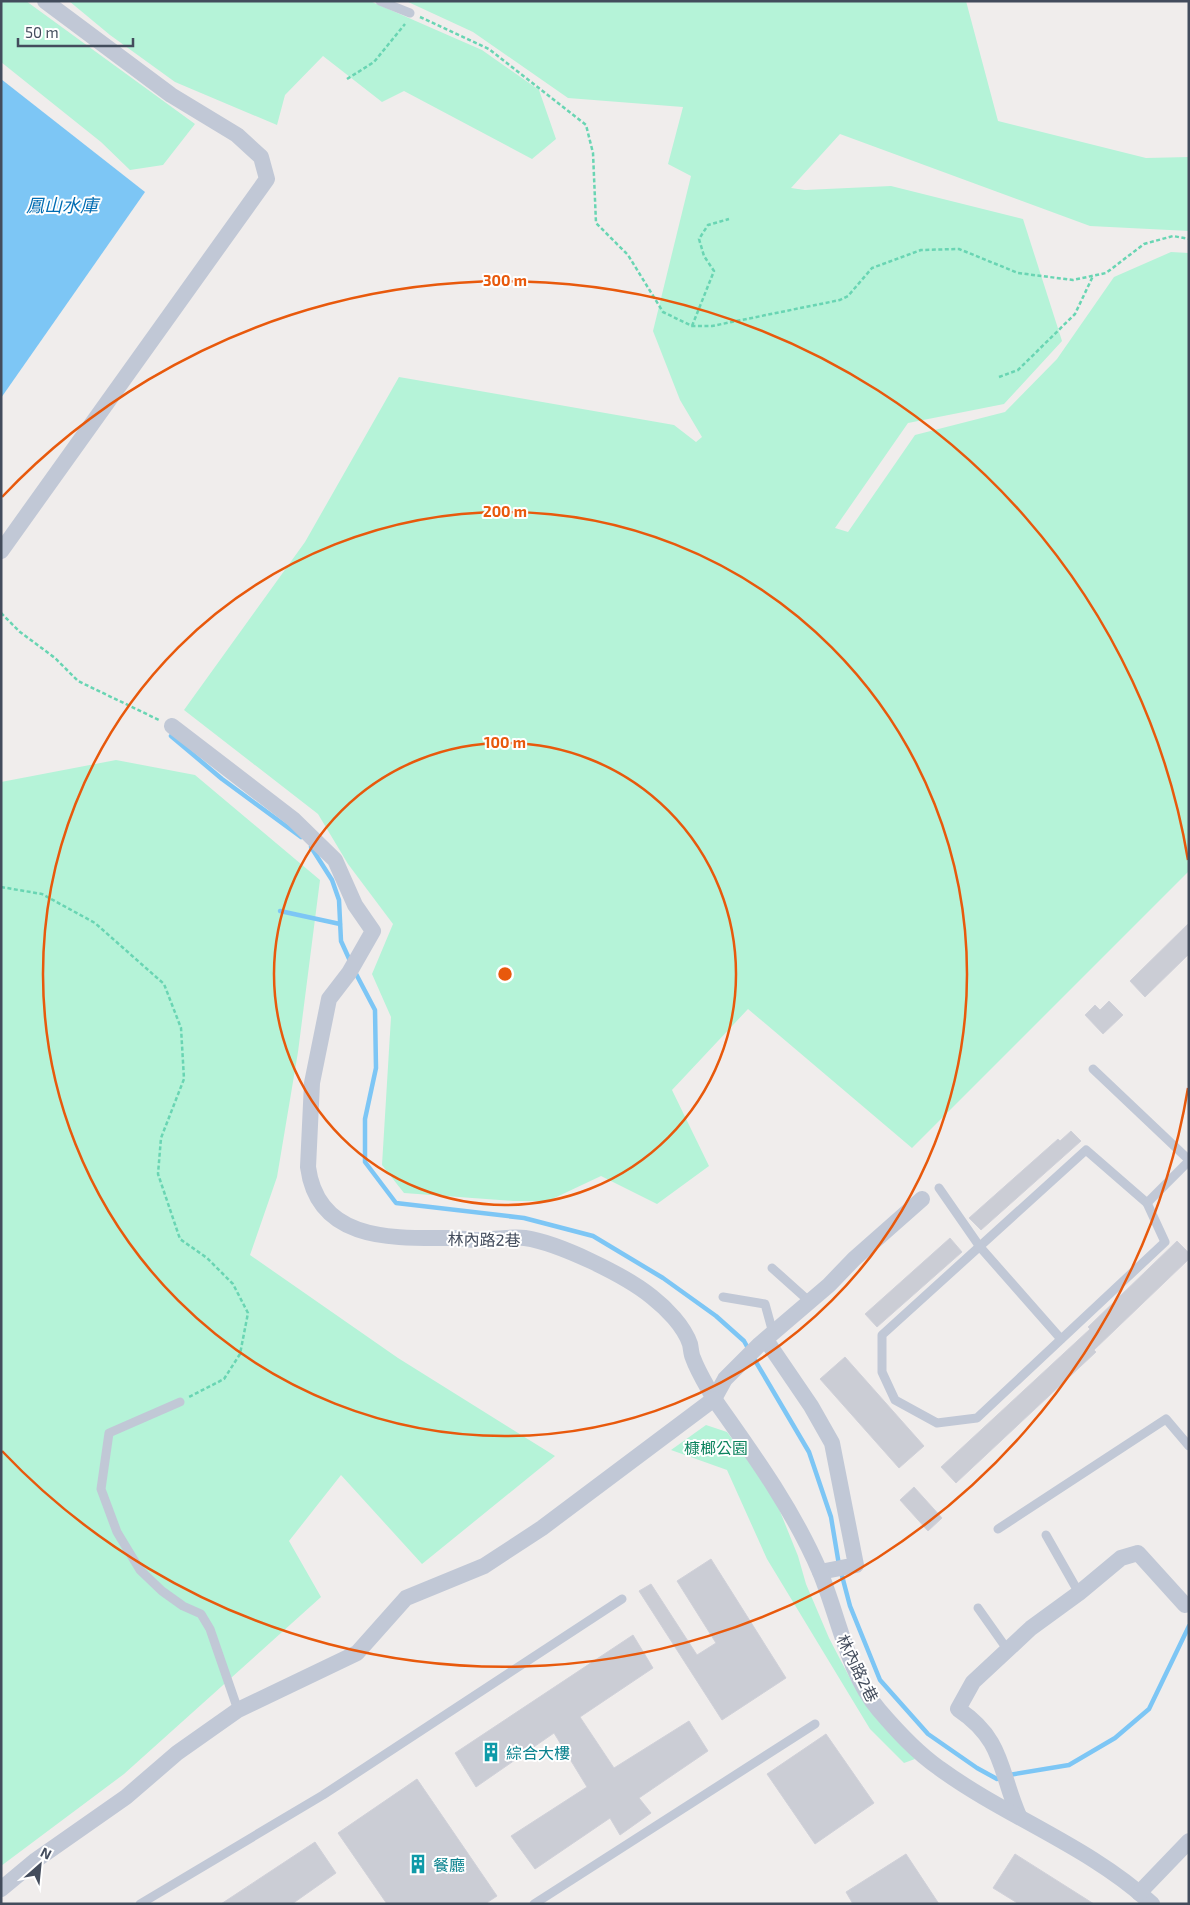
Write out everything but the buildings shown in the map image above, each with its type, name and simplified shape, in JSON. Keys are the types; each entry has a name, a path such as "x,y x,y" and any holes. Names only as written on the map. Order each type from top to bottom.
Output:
{"street":[{"path":"1,551 267,180 261,157 238,135 171,95 45,1"},
{"name":"林內路2巷","path":"172,726 293,819 335,860 355,905 373,931 350,973 329,999 319,1043 312,1083 308,1167 310,1181 317,1200 331,1216 351,1228 373,1235 424,1238 526,1238 548,1244 603,1266 651,1297 674,1318 690,1342 692,1357 714,1399 755,1457 794,1518 820,1572 855,1670 877,1708 907,1741 938,1768 1055,1837 1139,1892 1152,1904"},
{"path":"1,1889 36,1860 126,1797 177,1753 238,1710 357,1652 406,1598 484,1566 542,1528 714,1399 725,1379 766,1339 810,1302 922,1199"},
{"path":"766,1339 811,1406 832,1443 856,1565 851,1564 820,1572"},
{"path":"1019,1816 1010,1797 996,1747 976,1721 958,1709 973,1682 1006,1649 1031,1628 1080,1593 1121,1558 1138,1553 1187,1607"},
{"path":"1139,1892 1189,1841"}],"lane":[{"path":"380,1 410,13"},
{"path":"1092,1070 1189,1161 1147,1203"},
{"path":"1086,1150 1147,1203 1165,1242 977,1418 937,1423 895,1400 882,1372 882,1335 1086,1150"},
{"path":"939,1188 980,1246 1061,1339"},
{"path":"772,1268 810,1302"},
{"path":"724,1297 765,1304 766,1339"},
{"path":"180,1402 109,1432 101,1489 117,1532 140,1570 162,1591 182,1606 201,1614 210,1629 238,1710"},
{"path":"998,1529 1166,1419 1189,1446"},
{"path":"1046,1535 1080,1593"},
{"path":"140,1904 323,1796 622,1599"},
{"path":"978,1608 1006,1649"},
{"path":"534,1904 815,1724"}],"path":[{"path":"347,79 374,62 404,28 410,13 489,49 586,125 593,152 596,222 628,255 654,294 662,312 692,326 712,326 840,300 848,296 872,268 921,250 959,249 1018,273 1073,280 1106,273 1144,244 1173,236 1189,239"},
{"path":"692,326 714,271 704,256 699,239 708,225 729,219"},
{"path":"999,377 1018,370 1075,314 1093,276"},
{"path":"1,613 20,632 55,658 78,681 172,726"},
{"path":"1,887 42,894 95,923 164,984 181,1028 184,1080 161,1138 158,1174 180,1239 207,1258 233,1284 248,1312 240,1354 224,1379 180,1402"}],"green space":[{"path":"1,1 26,1 195,124 163,165 130,170 101,142 1,62"},
{"path":"69,1 370,1 482,50 539,90 556,139 532,159 404,91 382,102 323,56 285,95 277,125 175,82 110,35"},
{"path":"406,1 966,1 998,121 1146,158 1189,157 1189,231 1090,226 840,134 791,188 805,190 891,186 1023,219 1062,341 1004,404 908,423 835,528 848,532 915,435 1005,412 1057,359 1114,277 1171,252 1189,253 1189,871 912,1148 748,1009 672,1090 709,1166 657,1204 601,1176 548,1201 514,1201 404,1193 382,1165 391,1017 372,974 393,924 348,864 318,814 184,710 305,542 399,377 674,425 696,442 702,437 680,400 653,331 691,176 668,164 683,107 568,98 473,32"},
{"path":"116,760 195,775 320,880 298,1052 277,1177 250,1255 398,1358 555,1456 422,1564 341,1475 289,1541 321,1597 124,1774 1,1866 1,782"},
{"name":"槺榔公園","path":"706,1425 727,1432 773,1494 798,1556 806,1584 829,1638 853,1684 915,1759 904,1763 870,1729 767,1559 727,1470 671,1450"}],"water":[{"name":"鳳山水庫","path":"1,79 145,192 1,398"}],"waterway":[{"path":"171,736 222,779 301,837"},
{"path":"311,847 332,880 339,900 341,941 351,963"},
{"path":"280,911 340,924"},
{"path":"355,972 375,1010 376,1068 365,1119 365,1162 396,1203 524,1218 593,1236 663,1278 716,1316 744,1341 749,1350"},
{"path":"753,1357 809,1452 831,1517 839,1565"},
{"path":"841,1572 850,1606 880,1680 928,1734 977,1768 997,1779 1002,1777"},
{"path":"1009,1775 1069,1765 1115,1738 1149,1709 1189,1626"}],"place":[{"name":"綜合大樓","path":"491,1752"},
{"name":"餐廳","path":"418,1864"}]}
